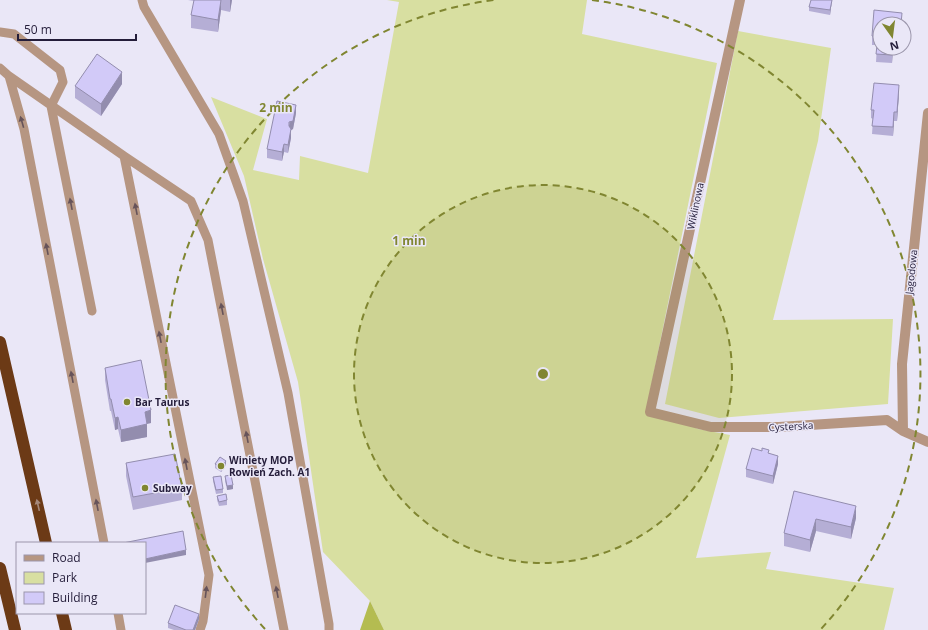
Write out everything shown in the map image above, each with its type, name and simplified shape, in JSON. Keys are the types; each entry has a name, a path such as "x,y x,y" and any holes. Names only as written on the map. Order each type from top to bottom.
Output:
{"highway":[{"path":"0,342 46,542"},
{"path":"0,568 15,630"},
{"path":"62,614 66,630"}],"street":[{"name":"Wiklinowa","path":"650,412 740,0"},
{"name":"Jagodowa","path":"903,431 902,364 928,113"},
{"name":"Cysterska","path":"650,412 711,427 779,427 887,420 903,431 928,442"}],"lane":[{"path":"142,0 144,7 219,134 243,201 288,393 329,630"},
{"path":"0,32 14,34 60,70 63,82 52,106 92,311"},
{"path":"0,68 9,76 124,156 192,201 208,240 284,630"},
{"path":"9,76 24,129 104,542"},
{"path":"124,156 208,575 203,621 200,630"},
{"path":"118,614 121,630"}],"green space":[{"path":"387,0 587,0 582,34 717,63 647,406 698,429 730,435 696,558 771,552 766,569 894,588 884,630 384,630 370,601 323,552 298,382 263,259 244,176 211,97 267,119 253,170 299,180 300,156 368,173 399,2"},
{"path":"738,31 831,48 818,141 773,320 893,319 888,404 719,418 665,404"},
{"path":"370,601 384,630 360,630"}],"building":[{"path":"194,0 221,0 218,20 191,15"},
{"path":"811,0 832,0 830,10 809,7"},
{"path":"874,10 902,13 902,16 874,16"},
{"path":"97,54 122,72 101,104 75,86"},
{"path":"874,83 899,85 897,112 894,112 893,127 872,126 874,110 871,110"},
{"path":"277,101 296,105 293,121 289,122 291,129 288,145 284,144 282,152 267,149"},
{"name":"Bar Taurus","path":"141,360 151,410 145,412 147,424 121,430 118,417 115,418 110,399 105,368"},
{"path":"752,448 762,451 762,448 769,450 768,453 778,456 773,476 746,469"},
{"path":"175,454 182,488 133,497 126,463"},
{"path":"220,457 226,461 221,467 215,464"},
{"path":"231,475 233,485 227,486 225,476"},
{"path":"221,476 223,489 216,490 213,477"},
{"path":"794,491 856,506 851,527 816,519 810,540 784,533"},
{"path":"226,494 227,500 219,502 217,496"},
{"path":"183,531 186,550 146,559 146,542 128,542"},
{"path":"175,605 199,614 193,630 186,630 168,623"}],"place":[{"name":"Bar Taurus","path":"127,402"},
{"name":"Winiety MOP Rowień Zach. A1","path":"221,466"},
{"name":"Subway","path":"145,488"}]}
